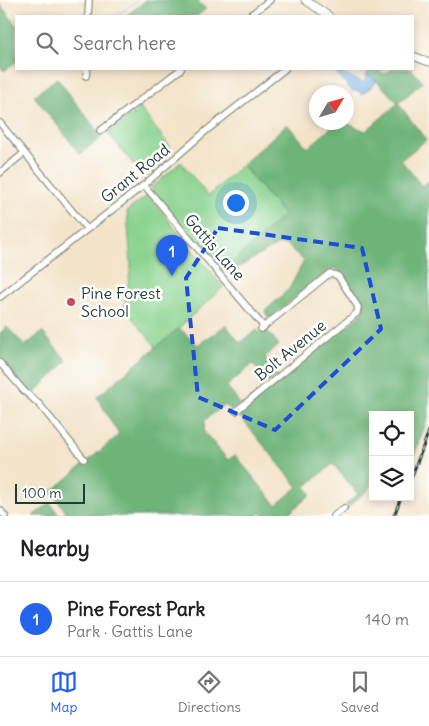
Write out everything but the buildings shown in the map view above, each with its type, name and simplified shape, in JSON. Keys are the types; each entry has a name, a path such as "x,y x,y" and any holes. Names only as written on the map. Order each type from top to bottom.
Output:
{"main road":[{"path":"305,0 328,15"},
{"path":"414,56 429,62"}],"street":[{"path":"88,0 88,15"},
{"path":"250,15 270,0"},
{"path":"100,131 180,70"},
{"name":"Grant Road","path":"0,297 144,185 207,130 284,70"},
{"path":"0,123 87,229"},
{"path":"0,173 24,153"},
{"name":"Gattis Lane","path":"144,185 263,328 330,273 334,272 357,302 358,307"},
{"name":"Bolt Avenue","path":"236,411 357,313 358,307"},
{"path":"0,363 24,391 39,404 84,459"},
{"path":"334,516 344,508"},
{"path":"0,510 5,516"}],"highlighted area":[{"path":"218,228 362,248 381,329 275,430 198,397 186,278"}],"green space":[{"path":"146,0 200,0 198,2 206,9 198,15 127,15"},
{"path":"0,4 15,24 15,63 4,71 0,66"},
{"path":"369,70 378,70 385,74 391,70 412,70 423,82 398,103 377,81 367,74"},
{"path":"57,78 102,137 80,154 34,96"},
{"path":"398,103 426,140 401,160 422,186 429,181 429,415 414,455 414,411 369,411 369,487 349,506 346,504 358,494 333,464 305,487 311,494 286,516 264,516 261,513 256,516 69,516 51,492 119,435 97,397 179,328 198,345 226,325 240,343 257,330 261,333 266,329 279,345 265,357 278,375 268,383 253,364 227,386 240,404 232,410 224,405 205,420 204,432 228,460 235,455 276,505 298,487 237,413 361,315 364,306 337,269 331,268 269,319 265,311 289,289 304,261 287,245 277,245 230,272 226,268 284,215 242,165 287,124 308,148 328,130 354,130 354,126 366,131"},
{"path":"140,108 171,148 143,176 108,133"},
{"path":"181,162 208,196 242,165 284,215 222,272 151,188"},
{"path":"148,195 223,287 157,348 124,308 131,266 127,211"},
{"path":"7,327 25,346 42,332 67,361 33,395 0,359 0,333"},
{"path":"50,503 60,516 33,516"}],"water":[{"path":"334,70 364,83 367,74 377,81 362,95 359,91 354,91 354,85 347,85"}],"waterway":[{"path":"118,15 138,0"}],"railway":[{"path":"414,470 429,431"},
{"path":"394,516 400,501"}],"place":[{"name":"Pine Forest Park","path":"172,276"},
{"name":"Pine Forest School","path":"71,302"}]}
